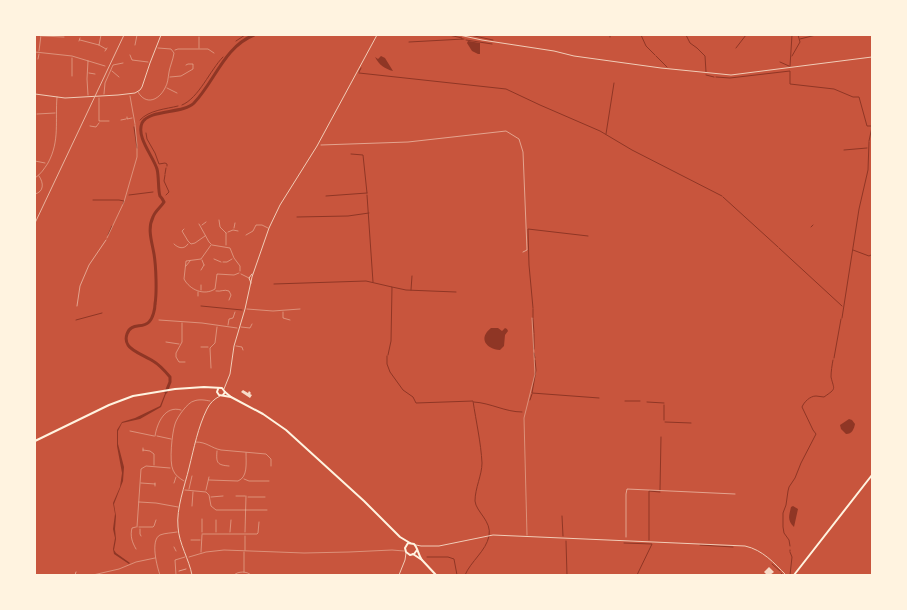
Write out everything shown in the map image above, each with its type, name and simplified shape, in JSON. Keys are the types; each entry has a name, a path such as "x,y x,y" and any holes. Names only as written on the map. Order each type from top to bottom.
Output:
{"highway":[{"path":"35,441 120,400 133,396 171,389 204,387 220,388 231,397"},
{"path":"212,388 219,394 231,397 263,414 286,430 400,537 415,545 422,560 436,575"},
{"path":"219,394 220,388"},
{"path":"219,394 225,391"},
{"path":"794,575 872,475"},
{"path":"400,537 405,550 422,560"},
{"path":"405,550 407,544 410,543"},
{"path":"412,555 417,549"}],"street":[{"path":"43,60 37,59 41,35 64,37"},
{"path":"99,46 101,35"},
{"path":"135,45 137,35"},
{"path":"35,94 56,97 88,97 138,92 142,87 161,35"},
{"path":"171,35 180,35"},
{"path":"225,391 251,278 270,228 280,205 317,146 377,35"},
{"path":"459,35 574,56 731,75 872,58"},
{"path":"199,37 199,49"},
{"path":"80,40 106,49"},
{"path":"156,48 169,48 174,51"},
{"path":"174,51 178,49 208,49 212,53"},
{"path":"138,92 144,99 150,100 158,96 166,87 174,51"},
{"path":"35,52 72,56 105,66"},
{"path":"130,55 132,60 150,63"},
{"path":"72,56 72,76"},
{"path":"88,61 88,97"},
{"path":"104,96 106,83 114,64 123,63"},
{"path":"168,78 181,76 193,69 193,64 186,65"},
{"path":"111,70 119,77"},
{"path":"87,73 95,74"},
{"path":"166,87 177,93"},
{"path":"107,238 124,202 138,146 130,94"},
{"path":"90,126 97,127 99,122 99,96"},
{"path":"35,178 47,166 55,146 57,132 56,97"},
{"path":"37,114 56,113"},
{"path":"122,120 134,118"},
{"path":"99,122 109,121"},
{"path":"35,161 47,164"},
{"path":"35,194 40,192 42,185 39,176"},
{"path":"219,220 220,228 226,233"},
{"path":"206,222 200,225 205,236 211,245 229,247 240,266 239,273"},
{"path":"234,223 234,230"},
{"path":"246,235 253,231 256,225 270,228"},
{"path":"179,231 183,230 189,243"},
{"path":"226,233 234,230 238,231"},
{"path":"225,247 226,233"},
{"path":"178,250 186,247 189,243 195,243 205,236"},
{"path":"174,244 180,248"},
{"path":"211,245 201,259 186,261 185,281 190,287 199,291 229,291 230,299 233,299"},
{"path":"214,259 227,262 234,258"},
{"path":"200,270 204,265 201,259"},
{"path":"215,290 216,278 222,274 234,275 239,273 251,278"},
{"path":"198,296 201,285"},
{"path":"245,309 283,311 300,309"},
{"path":"283,311 283,318 290,320"},
{"path":"228,327 229,319 234,318 234,312"},
{"path":"527,537 524,418 535,374 532,318"},
{"path":"159,320 239,328 250,328 252,324"},
{"path":"182,322 181,344 176,357 179,362 185,362"},
{"path":"202,347 210,347 215,343 217,325"},
{"path":"166,342 181,344"},
{"path":"234,346 242,347 243,350"},
{"path":"210,347 210,368"},
{"path":"220,388 226,385"},
{"path":"192,575 177,524 186,481 204,415 211,402 219,394"},
{"path":"186,481 177,476 172,467 172,445 176,422 193,401 203,400 211,402"},
{"path":"155,436 157,426 164,415 174,410 179,409 183,411"},
{"path":"130,431 173,440"},
{"path":"196,442 206,443 217,449 268,455 271,459 271,465"},
{"path":"217,449 217,462 228,466"},
{"path":"143,450 153,452 154,466"},
{"path":"209,480 238,481 243,478 245,474 246,453"},
{"path":"137,527 141,469 146,466 172,467"},
{"path":"174,483 177,476"},
{"path":"189,491 192,476"},
{"path":"206,492 209,477"},
{"path":"243,478 269,481"},
{"path":"139,483 155,484"},
{"path":"184,490 206,492 210,497 210,505 214,510 267,510"},
{"path":"192,506 193,491"},
{"path":"210,497 223,496"},
{"path":"236,496 265,497"},
{"path":"244,572 246,496"},
{"path":"138,502 180,507"},
{"path":"201,553 202,519"},
{"path":"136,549 132,544 131,532 133,527 154,526 156,520"},
{"path":"216,520 216,534"},
{"path":"230,534 231,520"},
{"path":"202,534 258,534 259,522"},
{"path":"140,527 141,536"},
{"path":"160,575 155,558 157,537 178,531"},
{"path":"415,545 439,546 489,536 735,545 749,547 762,552 786,575"},
{"path":"191,540 202,540"},
{"path":"417,549 421,546"},
{"path":"174,547 176,551"},
{"path":"176,575 176,559 219,550 316,553 405,550 405,560 399,575"},
{"path":"405,560 412,555"},
{"path":"93,575 138,561 155,558"},
{"path":"234,575 244,572 251,575"}],"path":[{"path":"317,146 408,142 506,130 519,139 523,152 527,250 523,252"},
{"path":"77,306 80,286 89,265 107,238"},
{"path":"626,541 627,489 735,494"},
{"path":"179,571 190,569"}],"shaded area":[{"path":"468,41 480,43 480,54 472,51 467,43"},
{"path":"381,56 385,58 393,71 378,62 375,57 378,59"},
{"path":"491,328 498,328 502,331 505,328 508,331 505,335 504,346 500,350 491,348 485,342 485,336"},
{"path":"166,391 161,407 140,419 122,423 118,431 118,444 124,467 123,481 114,504 116,516 116,539 114,550 129,564 114,554 113,549 115,514 113,503 120,487 122,473 117,446 117,430 122,422 160,406"},
{"path":"849,419 855,424 852,431 846,434 840,425"},
{"path":"793,506 798,509 794,527 789,518 791,507"}],"building":[{"path":"243,390 251,393 250,398 241,392"},
{"path":"769,567 774,572 767,575 764,572"}],"waterway":[{"path":"236,41 245,35"},
{"path":"166,392 170,377 156,363 130,347 126,340 131,328 146,324 154,313 156,279 150,226 154,215 164,202 159,194 157,169 141,134 142,123 159,113 182,109 194,103 227,56 244,40 254,35"},
{"path":"449,35 462,39"},
{"path":"470,35 493,40"},
{"path":"641,35 646,46 655,55"},
{"path":"686,35 690,43 705,56 706,72"},
{"path":"736,48 746,35"},
{"path":"790,66 792,35"},
{"path":"792,56 800,42 798,35"},
{"path":"800,39 816,35"},
{"path":"409,42 464,39"},
{"path":"466,40 492,44"},
{"path":"656,56 667,67"},
{"path":"182,105 194,96 223,57"},
{"path":"780,62 789,66"},
{"path":"359,72 361,68"},
{"path":"716,77 730,78 790,71 790,84 834,89 853,97 859,97 867,126 872,126"},
{"path":"359,73 506,89 600,131 632,150 722,196"},
{"path":"706,75 714,77"},
{"path":"606,134 614,83"},
{"path":"140,120 153,112 178,106"},
{"path":"134,127 137,148"},
{"path":"869,141 872,127"},
{"path":"146,133 159,164 165,163 167,166"},
{"path":"842,318 859,209 868,170 869,142"},
{"path":"844,150 867,148"},
{"path":"351,154 363,155 367,193"},
{"path":"165,174 166,168"},
{"path":"165,175 164,181 169,192 166,195"},
{"path":"129,195 153,192"},
{"path":"326,196 367,193"},
{"path":"367,195 373,282"},
{"path":"723,197 778,247"},
{"path":"93,200 119,200 124,201 123,204"},
{"path":"297,217 348,216 369,213"},
{"path":"108,235 112,226"},
{"path":"533,308 528,229 588,236"},
{"path":"779,248 842,306"},
{"path":"853,250 871,255"},
{"path":"411,290 412,276"},
{"path":"274,284 366,281 392,287 391,341 388,355"},
{"path":"392,287 406,290 456,292"},
{"path":"201,306 242,310"},
{"path":"533,309 533,318"},
{"path":"76,320 102,313"},
{"path":"533,319 534,333"},
{"path":"834,358 841,319"},
{"path":"534,334 534,349"},
{"path":"534,353 535,358"},
{"path":"387,356 390,372 403,390 413,397 416,403 473,401 482,463 475,501 486,521 489,536 485,546 465,575"},
{"path":"535,360 536,370 532,393 599,398"},
{"path":"790,546 783,527 783,513 788,491 816,434 802,407 809,398 814,396 824,397 833,390 831,377 833,360"},
{"path":"530,400 532,394"},
{"path":"625,401 640,401"},
{"path":"474,402 522,412"},
{"path":"647,402 664,403"},
{"path":"664,405 664,420"},
{"path":"665,422 691,423"},
{"path":"660,490 661,437"},
{"path":"649,540 649,491 660,492"},
{"path":"562,516 563,536"},
{"path":"566,541 567,575"},
{"path":"624,543 652,544 637,575"},
{"path":"700,545 733,547"},
{"path":"790,552 792,557 790,575"},
{"path":"427,557 448,557 454,559 457,575"},
{"path":"772,564 780,571"}],"railway":[{"path":"35,223 124,35"}]}
